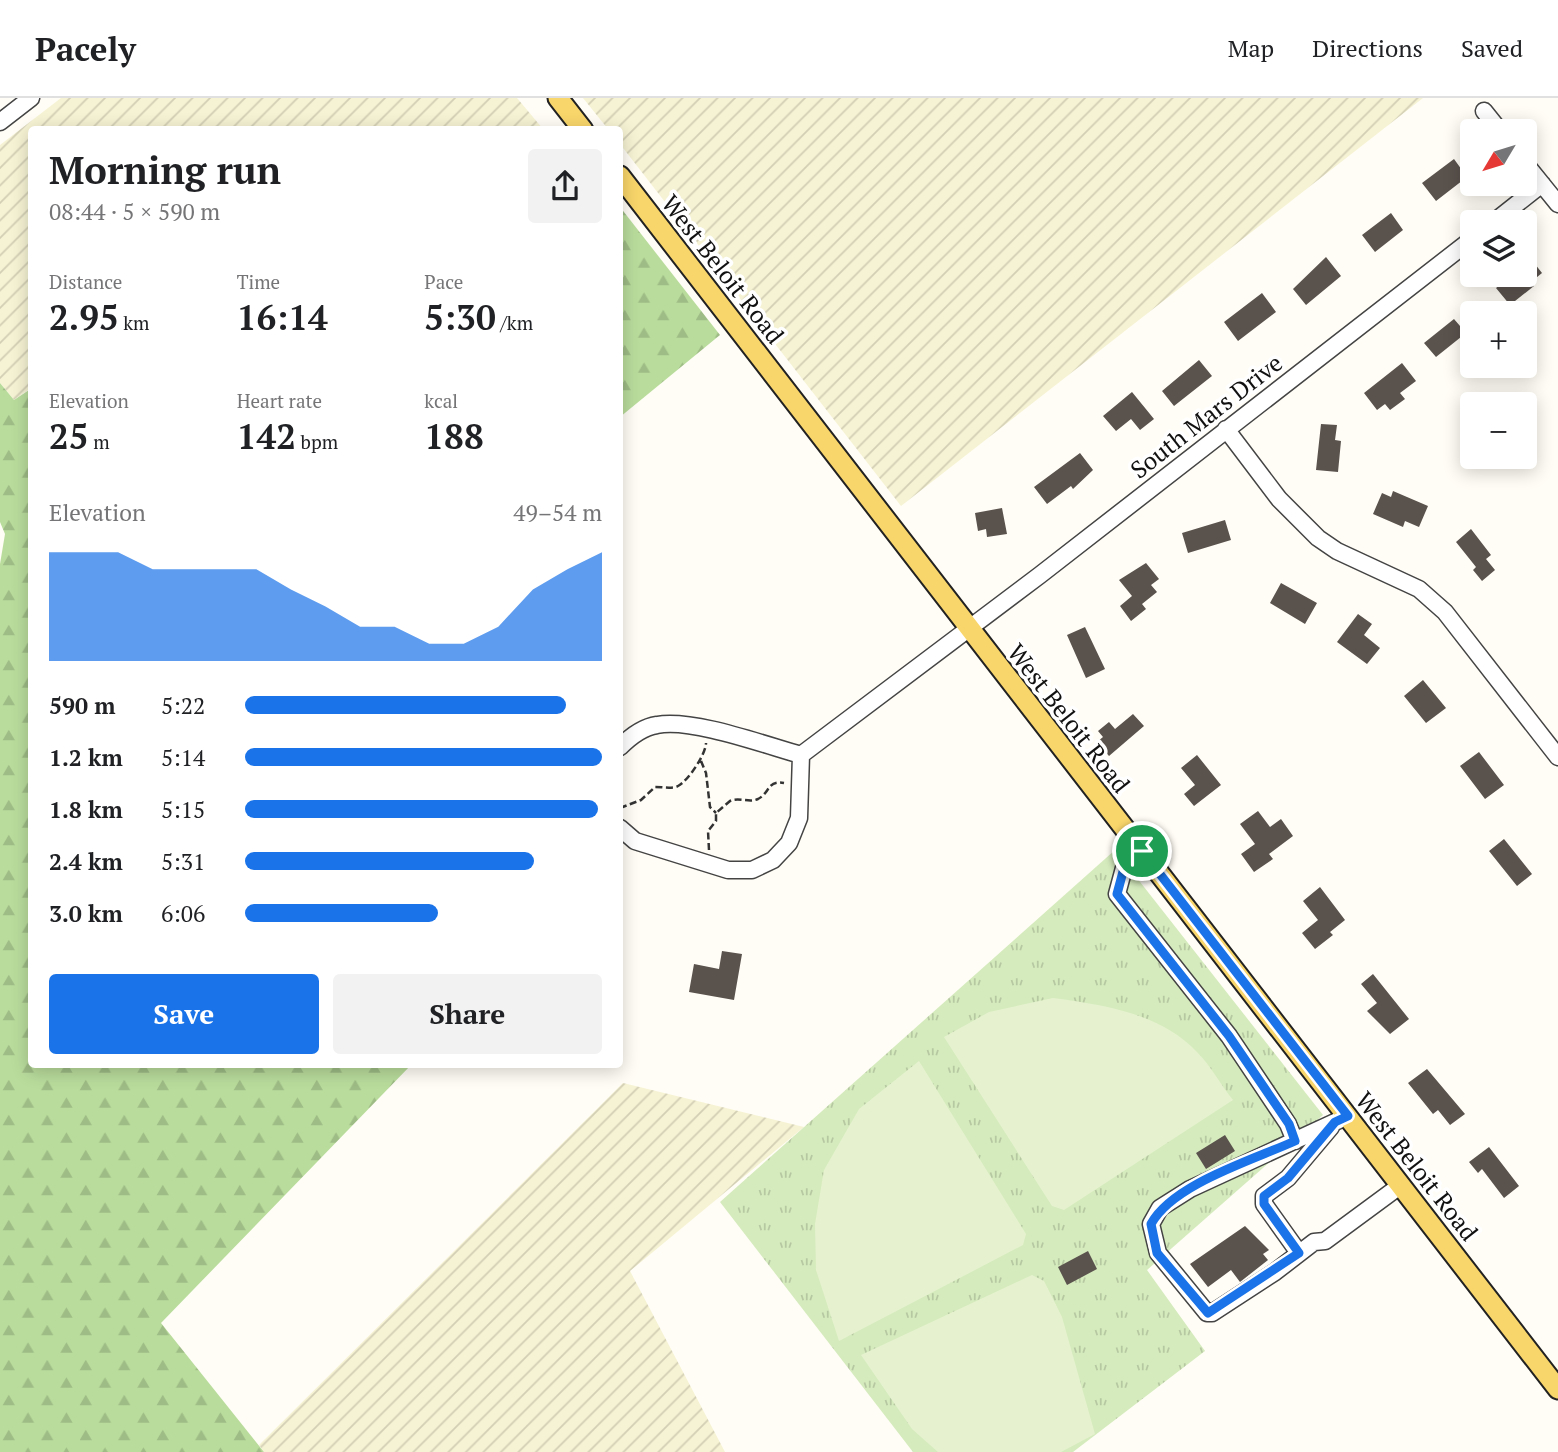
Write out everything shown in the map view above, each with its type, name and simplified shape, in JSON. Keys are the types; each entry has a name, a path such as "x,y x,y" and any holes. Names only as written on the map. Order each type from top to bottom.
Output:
{"main road":[{"path":"558,98 580,126"},
{"name":"West Beloit Road","path":"623,180 1142,851 1342,1119 1401,1185 1558,1389"}],"street":[{"path":"0,122 31,98"},
{"path":"1484,111 1490,119"},
{"path":"1537,178 1558,204"},
{"path":"1509,210 1542,184"},
{"name":"South Mars Drive","path":"802,755 1460,248"},
{"path":"1226,429 1279,499 1318,538 1337,551 1419,589 1445,612 1558,757"},
{"path":"623,744 631,736 656,725 687,725 802,755 799,818 789,843 773,860 752,870 728,870 705,863 635,841 623,831"},
{"path":"1142,851 1124,868 1117,894 1229,1036 1289,1124 1295,1141"},
{"path":"1342,1119 1190,1189 1160,1208 1151,1224 1157,1253 1208,1313 1314,1242 1325,1241 1401,1185"},
{"path":"1299,1253 1264,1204 1264,1196 1288,1178 1342,1119"}],"path":[{"path":"623,806 641,800 655,787 677,787 702,761 707,747 705,730"},
{"path":"702,761 710,807 716,813 716,821 708,831 710,848 705,863"},
{"path":"716,813 735,799 755,800 775,781 786,783 801,778"}],"shaded area":[{"path":"61,98 517,98 540,126 28,126 28,390 14,400 0,383 0,145"},
{"path":"583,98 1423,98 901,506 623,148 623,126 606,126"},
{"path":"623,1083 804,1127 630,1271 725,1452 264,1452 259,1445"}],"green space":[{"path":"623,211 720,335 623,415"},
{"path":"0,383 14,400 28,391 28,1068 408,1068 161,1323 264,1452 0,1452 0,564 5,534 0,522"},
{"path":"1115,850 1323,1115 1147,1270 1205,1351 1073,1452 913,1452 720,1202"},
{"path":"1053,998 1130,1013 1166,1028 1197,1052 1233,1100 1064,1210 1052,1206 944,1037 989,1012"},
{"path":"919,1061 1026,1234 1023,1245 839,1341 816,1270 815,1224 824,1170 859,1109"},
{"path":"1032,1275 1044,1281 1062,1317 1095,1434 1061,1452 938,1452 912,1429 861,1355"}],"building":[{"path":"1454,159 1460,167 1460,182 1436,201 1422,183"},
{"path":"1391,213 1403,230 1375,252 1362,235"},
{"path":"1326,257 1341,276 1306,305 1293,289"},
{"path":"1533,287 1515,301 1507,301 1496,288"},
{"path":"1262,293 1276,312 1238,341 1224,322"},
{"path":"1454,319 1460,326 1460,338 1436,357 1424,343"},
{"path":"1199,360 1212,376 1174,406 1162,391"},
{"path":"1402,363 1416,381 1400,393 1405,399 1390,410 1385,404 1377,410 1364,393"},
{"path":"1132,392 1154,419 1140,430 1131,419 1116,431 1103,416"},
{"path":"1321,424 1337,425 1335,440 1341,441 1338,472 1316,470"},
{"path":"1080,453 1093,470 1073,489 1071,486 1047,504 1034,487"},
{"path":"1393,491 1428,506 1419,527 1405,521 1403,527 1373,514 1382,493 1391,497"},
{"path":"1002,508 1007,534 987,537 986,529 978,531 975,513"},
{"path":"1225,520 1231,540 1188,553 1182,533"},
{"path":"1471,529 1491,555 1486,559 1495,570 1482,581 1473,570 1476,567 1456,542"},
{"path":"1146,563 1159,579 1151,585 1157,592 1142,604 1146,609 1131,621 1120,606 1132,596 1119,580"},
{"path":"1281,583 1317,603 1305,624 1270,603"},
{"path":"1358,614 1372,624 1364,635 1380,648 1367,664 1337,642"},
{"path":"1085,627 1105,669 1086,678 1067,635"},
{"path":"1423,680 1446,708 1426,723 1404,696"},
{"path":"1133,714 1144,726 1109,756 1097,742 1103,737 1098,731 1109,722 1115,729"},
{"path":"1479,752 1504,785 1485,799 1460,766"},
{"path":"1197,755 1221,785 1194,806 1184,794 1195,785 1181,768"},
{"path":"1258,811 1270,827 1281,819 1293,836 1269,854 1273,859 1254,872 1241,854 1255,844 1240,824"},
{"path":"1504,839 1532,874 1517,886 1489,851"},
{"path":"1320,887 1345,920 1330,932 1333,935 1315,949 1302,933 1318,920 1303,901"},
{"path":"722,951 742,954 734,1000 689,992 694,964 719,969"},
{"path":"1373,974 1409,1019 1390,1034 1367,1011 1377,1003 1361,984"},
{"path":"1427,1069 1465,1114 1450,1125 1438,1110 1433,1114 1408,1083"},
{"path":"1225,1135 1235,1151 1206,1169 1196,1153"},
{"path":"1489,1147 1519,1186 1504,1198 1482,1169 1478,1173 1469,1162"},
{"path":"1245,1226 1269,1250 1263,1254 1268,1260 1240,1282 1231,1270 1208,1287 1190,1264"},
{"path":"1088,1251 1097,1269 1067,1285 1058,1267"}],"route":[{"path":"1142,851 1348,1116 1335,1122 1288,1178 1264,1196 1264,1204 1299,1253 1212,1313 1208,1313 1157,1253 1151,1224 1160,1208 1190,1189 1295,1141 1289,1124 1229,1036 1133,918 1117,894 1118,882 1124,868 1142,851"}]}
